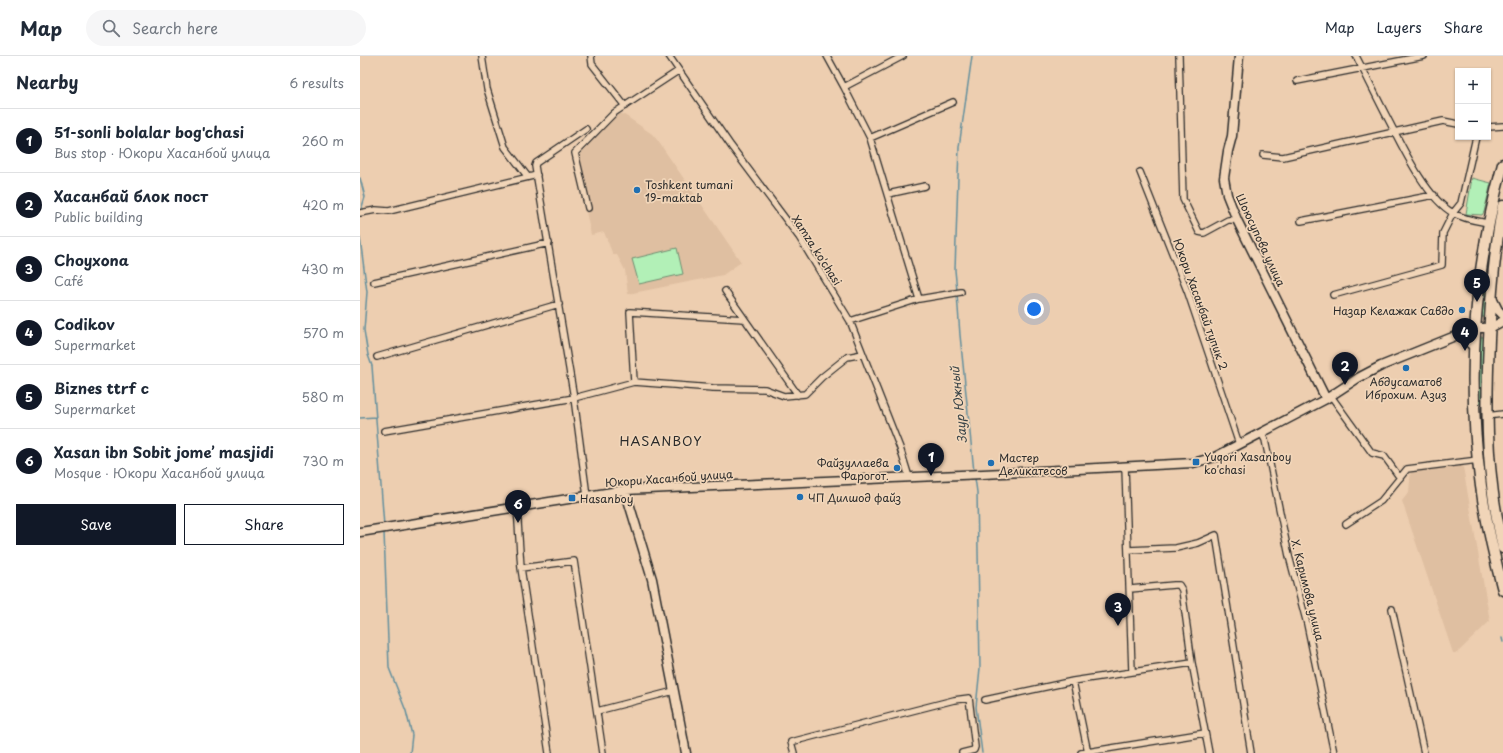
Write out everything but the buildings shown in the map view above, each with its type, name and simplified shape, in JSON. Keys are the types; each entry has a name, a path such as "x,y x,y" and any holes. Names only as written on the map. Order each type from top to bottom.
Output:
{"highway":[{"path":"1503,164 1488,227 1474,346 1475,411 1478,460 1488,523 1503,590"},
{"path":"1503,206 1498,233 1492,293 1487,413 1492,486 1503,548"},
{"path":"1488,227 1498,233"},
{"path":"1475,411 1487,413"}],"street":[{"path":"482,56 487,89 505,147 528,177"},
{"path":"591,56 592,64 625,106"},
{"name":"Xamza ko'chasi","path":"669,56 731,146 799,237 850,321 900,448 909,477"},
{"path":"827,56 870,138 919,298"},
{"path":"844,87 904,56"},
{"path":"1179,56 1183,199 1199,232 1204,233 1228,220 1237,220"},
{"name":"Шоюсупова улица","path":"1239,56 1232,136 1224,178 1227,195 1237,220 1328,398"},
{"path":"1356,56 1414,168 1434,195 1442,205 1453,214 1488,227"},
{"path":"1297,81 1424,56"},
{"path":"588,208 575,153 614,113 678,71"},
{"path":"870,138 953,102"},
{"path":"1263,155 1283,157 1443,121 1455,123"},
{"path":"1491,127 1503,126"},
{"path":"586,129 536,163 535,166 574,398 587,496"},
{"path":"1333,295 1442,265 1443,233 1453,214 1461,203 1475,140"},
{"name":"Юкори Хасанбай тупик 2","path":"1140,172 1188,292 1239,444"},
{"path":"362,212 376,210 388,211 537,174"},
{"path":"888,194 925,186"},
{"path":"1301,221 1434,195"},
{"path":"374,282 549,243"},
{"path":"725,291 798,395"},
{"path":"850,321 919,298 962,292"},
{"path":"1492,293 1496,306 1503,315"},
{"path":"377,357 559,304"},
{"path":"634,382 630,312 744,319"},
{"path":"1475,328 1490,328 1503,321"},
{"name":"Юкори Хасанбой улица","path":"360,532 625,490 964,475 1199,462 1214,457 1261,434 1328,398 1358,378 1381,366 1475,328"},
{"path":"1460,335 1474,346"},
{"path":"384,430 574,398 634,382 713,388 765,389 784,396 805,394 822,377 847,357 863,354"},
{"path":"1328,398 1372,453 1384,456 1400,478"},
{"path":"1487,413 1503,414"},
{"name":"Х. Каримова улица","path":"1261,434 1265,440 1289,556 1307,624 1334,753"},
{"path":"1346,524 1381,501 1408,468 1478,460"},
{"path":"1125,467 1132,671"},
{"path":"625,490 652,579 686,753"},
{"path":"517,507 521,568 549,753"},
{"path":"1128,550 1176,548 1198,543 1216,535 1251,753"},
{"path":"521,568 574,562 603,753"},
{"path":"1130,589 1179,585 1182,590 1192,663 1209,753"},
{"path":"1392,609 1424,753"},
{"path":"985,700 1073,681 1192,663"},
{"path":"1073,681 1088,752"},
{"path":"597,710 674,691"},
{"path":"794,753 791,742 969,698 975,747 974,750 962,753"},
{"path":"1081,753 1205,733"}],"shaded area":[{"name":"Toshkent tumani 19-maktab","path":"623,114 652,134 658,141 741,262 723,275 628,294 625,270 617,255 613,255 604,232 591,235 575,160 581,158 580,153 615,115"},
{"path":"1462,461 1490,621 1457,653 1453,653 1402,501 1409,492 1411,469"}],"green space":[{"path":"1472,178 1491,183 1482,215 1466,214"},
{"path":"1490,240 1493,241 1485,317 1482,317"},
{"path":"677,248 683,274 639,284 632,259"},
{"path":"1481,337 1484,337 1482,403 1479,403"},
{"path":"1479,420 1482,420 1484,448 1496,533 1502,562 1503,579 1488,500"}],"waterway":[{"name":"Заур Южный","path":"957,291 955,270 959,147 972,56"},
{"path":"360,178 365,197 361,210"},
{"path":"360,238 367,292 364,330 368,355 372,366 384,526"},
{"name":"Заур Южный","path":"957,294 974,472"},
{"path":"360,418 376,417"},
{"name":"Заур Южный","path":"975,478 977,492 980,668 976,707 982,753"},
{"path":"384,532 389,668 406,711 412,735 410,753"},
{"path":"1502,638 1503,642"}],"place":[{"name":"Toshkent tumani 19-maktab","path":"637,190"},
{"name":"Biznes ttrf c","path":"1477,302"},
{"name":"Назар Келажак Савдо","path":"1462,310"},
{"name":"Codikov","path":"1465,351"},
{"name":"Абдусаматов Иброхим. Азиз","path":"1406,368"},
{"name":"Хасанбай блок пост","path":"1345,385"},
{"name":"Yuqori Xasanboy ko'chasi","path":"1196,462"},
{"name":"Мастер Деликатесов","path":"991,463"},
{"name":"Файзуллаева Фарогот.","path":"897,468"},
{"name":"51-sonli bolalar bog'chasi","path":"931,476"},
{"name":"ЧП Дилшод файз","path":"800,497"},
{"name":"Hasanboy","path":"572,498"},
{"name":"Xasan ibn Sobit jome’ masjidi","path":"518,523"},
{"name":"Choyxona","path":"1118,626"}],"district":[{"name":"HASANBOY","path":"661,440"}]}
